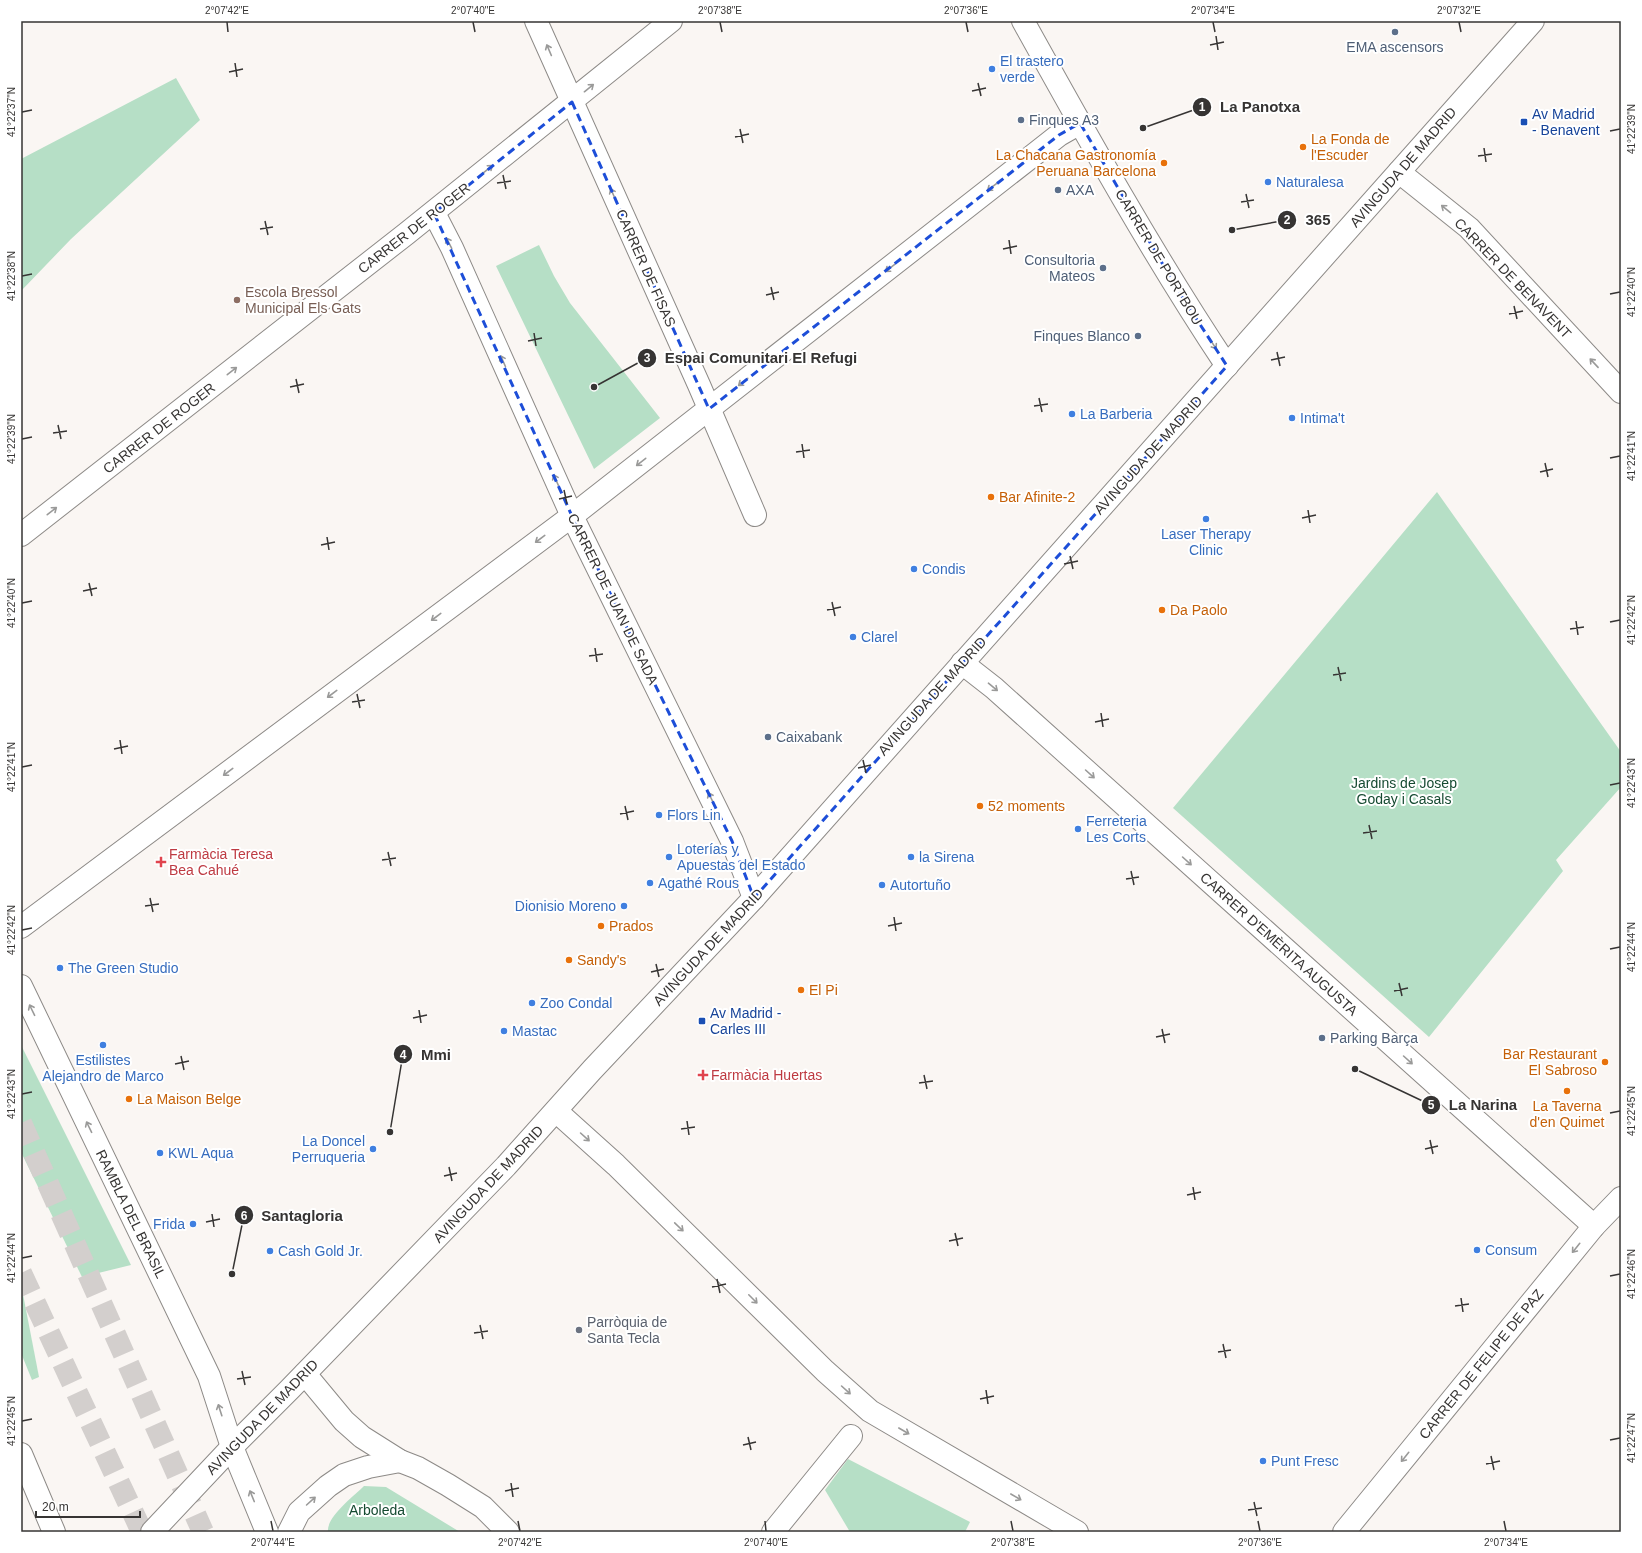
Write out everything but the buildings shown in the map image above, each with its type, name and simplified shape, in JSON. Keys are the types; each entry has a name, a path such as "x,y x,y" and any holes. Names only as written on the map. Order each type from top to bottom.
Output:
{"street":[{"name":"CARRER DE FISAS","path":"536,21 755,515"},
{"name":"CARRER DE ROGER","path":"21,535 434,212 671,21"},
{"name":"CARRER DE PORTBOU","path":"1023,21 1080,123 1179,292 1227,366"},
{"name":"AVINGUDA DE MADRID","path":"152,1532 232,1447 305,1374 501,1171 592,1070 754,898 1532,21"},
{"path":"21,927 572,516 1059,135 1080,123"},
{"name":"CARRER DE BENAVENT","path":"1399,172 1469,228 1621,392"},
{"name":"CARRER DE JUAN DE SADA","path":"434,212 455,255 572,516 732,842 754,898"},
{"name":"CARRER D'EMÈRITA AUGUSTA","path":"962,663 994,688 1594,1226"},
{"name":"RAMBLA DEL BRASIL","path":"21,986 208,1376 232,1447 267,1532"},
{"path":"556,1111 622,1170 825,1371 870,1412 1077,1532"},
{"name":"CARRER DE FELIPE DE PAZ","path":"1344,1532 1594,1226 1621,1198"},
{"path":"305,1374 344,1421 362,1437 400,1460 442,1481 477,1504 508,1532"},
{"path":"774,1532 851,1436"},
{"path":"21,1454 54,1532"},
{"path":"289,1532 299,1512 338,1478 368,1467 400,1460"}],"highlighted area":[{"path":"572,102 709,409 1059,135 1080,123 1179,292 1227,366 754,898 732,841 572,516 434,213"}],"green space":[{"path":"176,78 200,120 71,239 21,291 21,159"},
{"path":"539,245 554,276 570,303 660,418 594,469 496,266"},
{"name":"Jardins de Josep Goday i Casals","path":"1437,492 1621,752 1621,787 1556,860 1563,871 1429,1037 1173,808"},
{"path":"21,1045 131,1265 82,1277 21,1152"},
{"path":"21,1284 39,1377 32,1380 21,1353"},
{"path":"848,1459 970,1522 965,1532 850,1532 825,1490"},
{"name":"Arboleda","path":"364,1486 386,1487 460,1532 328,1532 331,1520 336,1513"}],"tunnel":[{"path":"21,1123 203,1532"},
{"path":"21,1273 142,1532"}],"place":[{"name":"EMA ascensors","path":"1395,32"},
{"name":"El trastero verde","path":"992,69"},
{"name":"Finques A3","path":"1021,120"},
{"name":"Av Madrid - Benavent","path":"1524,122"},
{"name":"La Panotxa","path":"1143,128"},
{"name":"La Fonda de l'Escuder","path":"1303,147"},
{"name":"La Chacana Gastronomía Peruana Barcelona","path":"1164,163"},
{"name":"Naturalesa","path":"1268,182"},
{"name":"AXA","path":"1058,190"},
{"name":"365","path":"1232,230"},
{"name":"Consultoria Mateos","path":"1103,268"},
{"name":"Escola Bressol Municipal Els Gats","path":"237,300"},
{"name":"Finques Blanco","path":"1138,336"},
{"name":"Espai Comunitari El Refugi","path":"594,387"},
{"name":"La Barberia","path":"1072,414"},
{"name":"Intima't","path":"1292,418"},
{"name":"Bar Afinite-2","path":"991,497"},
{"name":"Laser Therapy Clinic","path":"1206,519"},
{"name":"Condis","path":"914,569"},
{"name":"Da Paolo","path":"1162,610"},
{"name":"Clarel","path":"853,637"},
{"name":"Caixabank","path":"768,737"},
{"name":"52 moments","path":"980,806"},
{"name":"Flors Lin","path":"659,815"},
{"name":"Ferreteria Les Corts","path":"1078,829"},
{"name":"Loterías y Apuestas del Estado","path":"669,857"},
{"name":"la Sirena","path":"911,857"},
{"name":"Farmàcia Teresa Bea Cahué","path":"161,862"},
{"name":"Agathé Rous","path":"650,883"},
{"name":"Autortuño","path":"882,885"},
{"name":"Dionisio Moreno","path":"624,906"},
{"name":"Prados","path":"601,926"},
{"name":"Sandy's","path":"569,960"},
{"name":"The Green Studio","path":"60,968"},
{"name":"El Pi","path":"801,990"},
{"name":"Zoo Condal","path":"532,1003"},
{"name":"Av Madrid - Carles III","path":"702,1021"},
{"name":"Mastac","path":"504,1031"},
{"name":"Parking Barça","path":"1322,1038"},
{"name":"Estilistes Alejandro de Marco","path":"103,1045"},
{"name":"Bar Restaurant El Sabroso","path":"1605,1062"},
{"name":"La Narina","path":"1355,1069"},
{"name":"Farmàcia Huertas","path":"703,1075"},
{"name":"La Taverna d'en Quimet","path":"1567,1091"},
{"name":"La Maison Belge","path":"129,1099"},
{"name":"Mmi","path":"390,1132"},
{"name":"La Doncel Perruqueria","path":"373,1149"},
{"name":"KWL Aqua","path":"160,1153"},
{"name":"Frida","path":"193,1224"},
{"name":"Consum","path":"1477,1250"},
{"name":"Cash Gold Jr.","path":"270,1251"},
{"name":"Santagloria","path":"232,1274"},
{"name":"Parròquia de Santa Tecla","path":"579,1330"},
{"name":"Punt Fresc","path":"1263,1461"}]}
